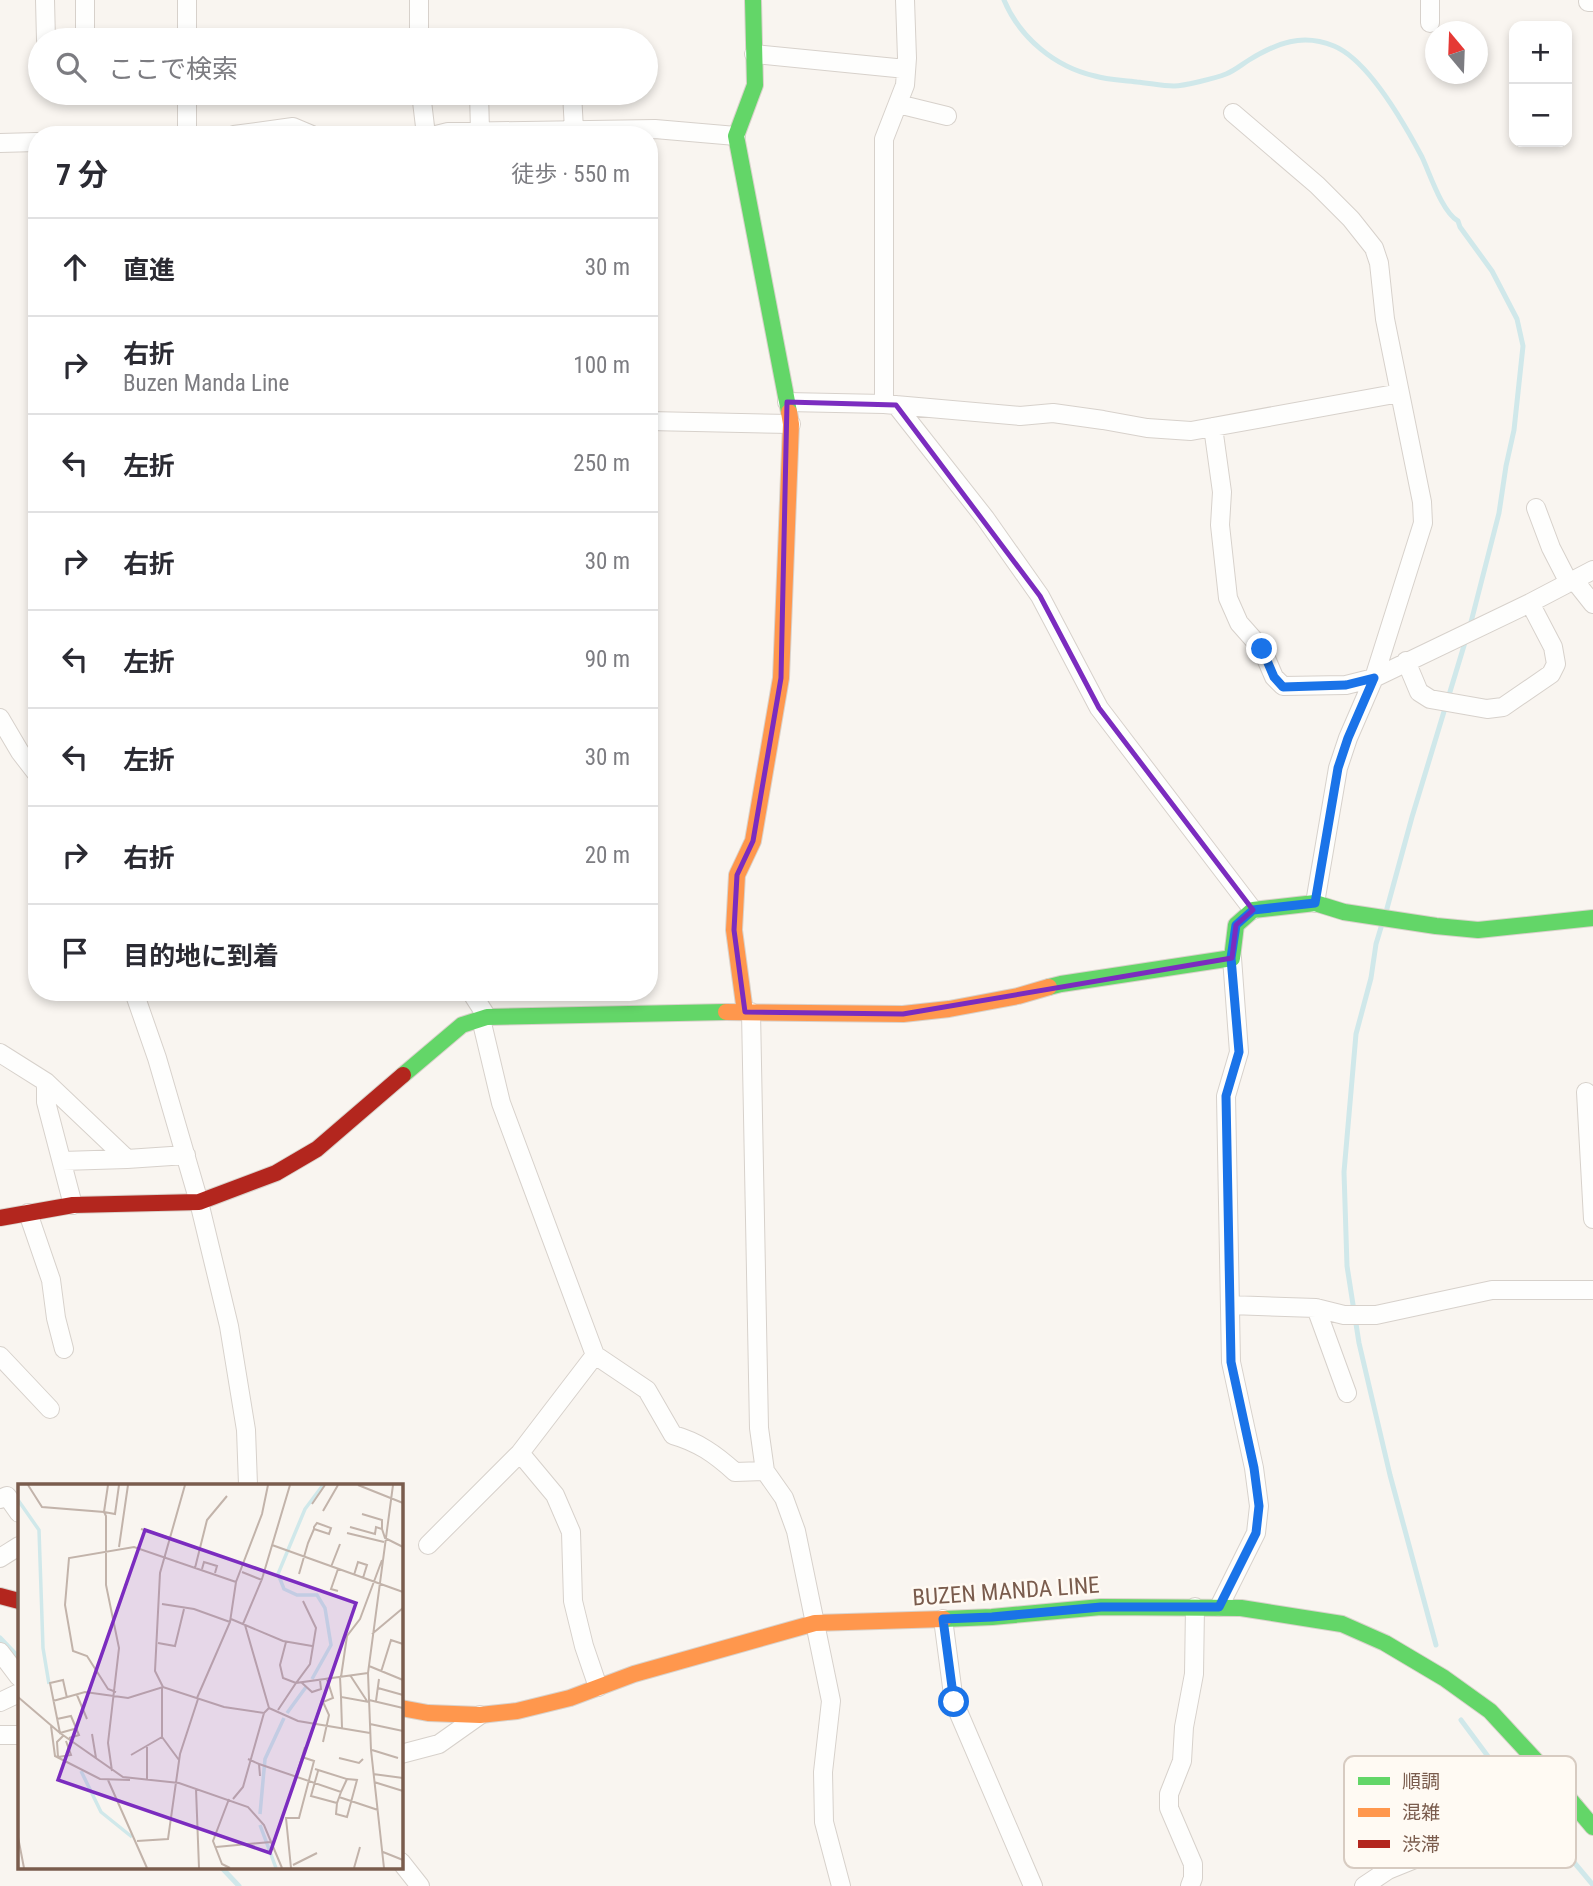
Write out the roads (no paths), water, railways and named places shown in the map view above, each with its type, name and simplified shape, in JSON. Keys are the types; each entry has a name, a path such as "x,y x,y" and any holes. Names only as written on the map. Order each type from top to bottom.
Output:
{"street":[{"path":"45,0 46,28"},
{"path":"85,0 85,28"},
{"path":"187,0 187,28"},
{"path":"419,0 419,28"},
{"path":"753,0 755,85 736,136 791,424 781,678 753,841 737,875 734,930 748,1012 759,1427 765,1471 784,1498 796,1531 831,1702 823,1772 824,1822 841,1886"},
{"path":"905,0 905,85 884,139 890,405 985,518 1040,596 1099,708 1253,910"},
{"path":"1430,0 1430,21"},
{"path":"754,54 906,69"},
{"path":"898,104 947,116"},
{"path":"187,105 187,126"},
{"path":"422,105 425,126"},
{"path":"479,105 480,126"},
{"path":"573,105 574,126"},
{"path":"1233,113 1317,185 1351,219 1374,248 1379,263 1385,319 1422,502 1423,523 1374,678 1338,768 1315,903"},
{"path":"658,129 736,136"},
{"path":"0,143 28,142"},
{"path":"787,402 890,405 1020,416 1053,413 1147,428 1191,431 1400,394"},
{"path":"658,421 791,424"},
{"path":"1213,427 1222,492 1220,525 1228,598 1240,623 1262,649 1274,677 1283,687 1346,685 1374,678 1593,570"},
{"path":"1536,508 1551,548 1571,582 1593,604"},
{"path":"1406,661 1419,692 1430,699 1487,709 1503,707 1551,674 1556,664 1553,647 1530,603"},
{"path":"0,718 28,762"},
{"path":"1219,1607 1256,1533 1259,1506 1254,1468 1231,1362 1226,1096 1239,1052 1231,958 1236,925 1253,910 1315,903 1345,912 1478,930 1593,918"},
{"path":"0,1218 73,1205 199,1202 276,1173 317,1149 462,1025 484,1018 748,1012 903,1014 949,1009 1018,996 1061,984 1231,958"},
{"path":"137,1001 186,1156 229,1326 246,1430 248,1484"},
{"path":"476,1001 484,1018 501,1103 595,1355 647,1390 673,1435 694,1441 735,1472 765,1471"},
{"path":"0,1053 46,1082 127,1159"},
{"path":"46,1082 46,1102 73,1205"},
{"path":"1586,1092 1593,1219"},
{"path":"62,1161 186,1156"},
{"path":"27,1213 51,1279 64,1349"},
{"path":"1230,1305 1316,1308 1344,1315 1376,1315 1492,1290 1593,1290"},
{"path":"1316,1308 1347,1393"},
{"path":"428,1545 520,1453 595,1355"},
{"path":"0,1356 50,1409"},
{"path":"520,1453 555,1496 571,1532 573,1601 598,1687"},
{"path":"0,1499 7,1496 18,1512"},
{"path":"0,1558 18,1547"},
{"path":"0,1596 18,1601"},
{"name":"BUZEN MANDA LINE","path":"402,1708 428,1713 480,1716 516,1712 570,1698 634,1674 815,1623 992,1617 1101,1607 1219,1607 1342,1624 1385,1643 1444,1678 1490,1711 1532,1756"},
{"path":"1190,1886 1193,1864 1169,1808 1169,1794 1182,1761 1184,1727 1194,1674 1195,1607"},
{"path":"943,1619 954,1702 1033,1886"},
{"path":"0,1652 18,1676"},
{"path":"0,1702 18,1693"},
{"path":"402,1754 439,1744 480,1716"},
{"path":"0,1735 18,1735"},
{"name":"BUZEN MANDA LINE","path":"1576,1808 1593,1828"},
{"path":"402,1863 420,1886"},
{"path":"1364,1886 1393,1868"}],"waterway":[{"path":"1004,0 1019,27 1040,49 1080,72 1165,86 1185,85 1226,74 1280,45 1311,40 1334,46 1347,53 1384,95 1415,144 1447,210 1458,221 1492,271 1517,319 1523,346 1514,430 1499,513 1470,626"},
{"path":"1386,912 1466,639"},
{"path":"1382,924 1356,1034 1344,1172 1347,1266 1359,1343 1390,1475 1436,1645"},
{"path":"0,1638 18,1657"},
{"path":"1461,1720 1488,1756"},
{"path":"1576,1865 1593,1885"},
{"path":"222,1868 239,1886"}]}
